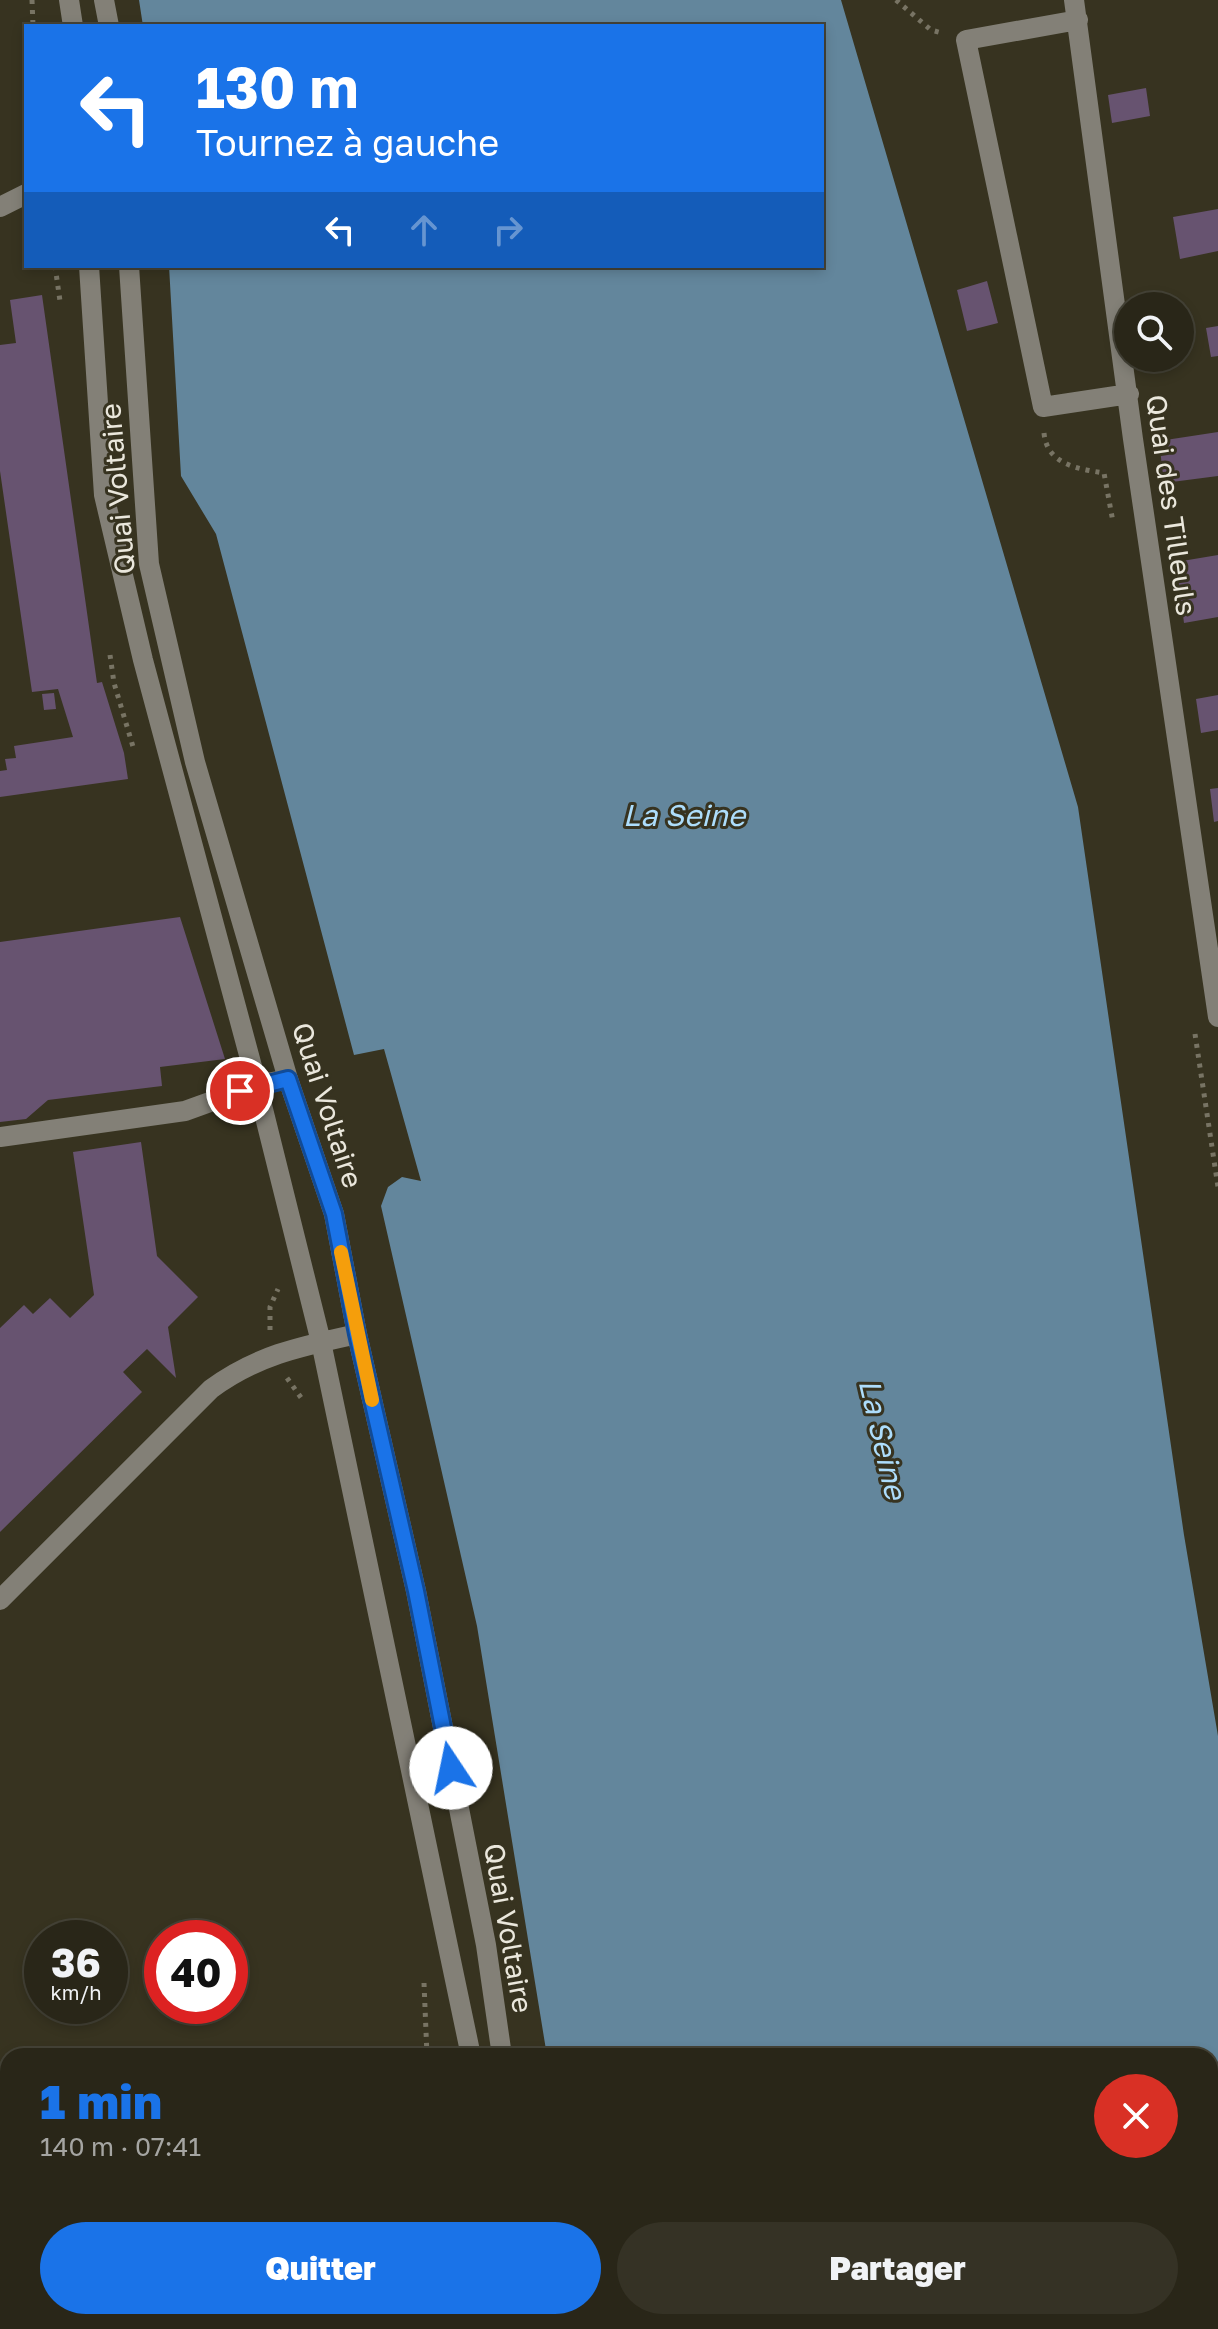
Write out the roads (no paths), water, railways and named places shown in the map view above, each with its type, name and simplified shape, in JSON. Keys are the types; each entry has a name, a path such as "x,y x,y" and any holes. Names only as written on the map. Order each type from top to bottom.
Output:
{"street":[{"path":"69,0 73,24"},
{"path":"104,0 109,24"},
{"path":"1076,10 966,40 1043,407 1129,394"},
{"name":"Quai des Tilleuls","path":"1076,10 1218,1017"},
{"path":"0,207 24,195"},
{"name":"Quai Voltaire","path":"89,268 104,495 143,660 257,1085 321,1342 469,2048"},
{"name":"Quai Voltaire","path":"129,268 149,564 195,762 288,1079 334,1214 357,1334 416,1591 486,1945 501,2048"},
{"path":"0,1137 185,1111 257,1085 288,1079"},
{"path":"0,1600 211,1389 249,1364 357,1334"}],"water":[{"name":"La Seine","path":"139,0 841,0 1078,807 1184,1535 1218,1736 1218,2048 546,2048 477,1626 381,1206 388,1187 402,1177 421,1181 384,1049 354,1055 216,534 181,476 169,268 824,268 824,24 143,24"}]}
